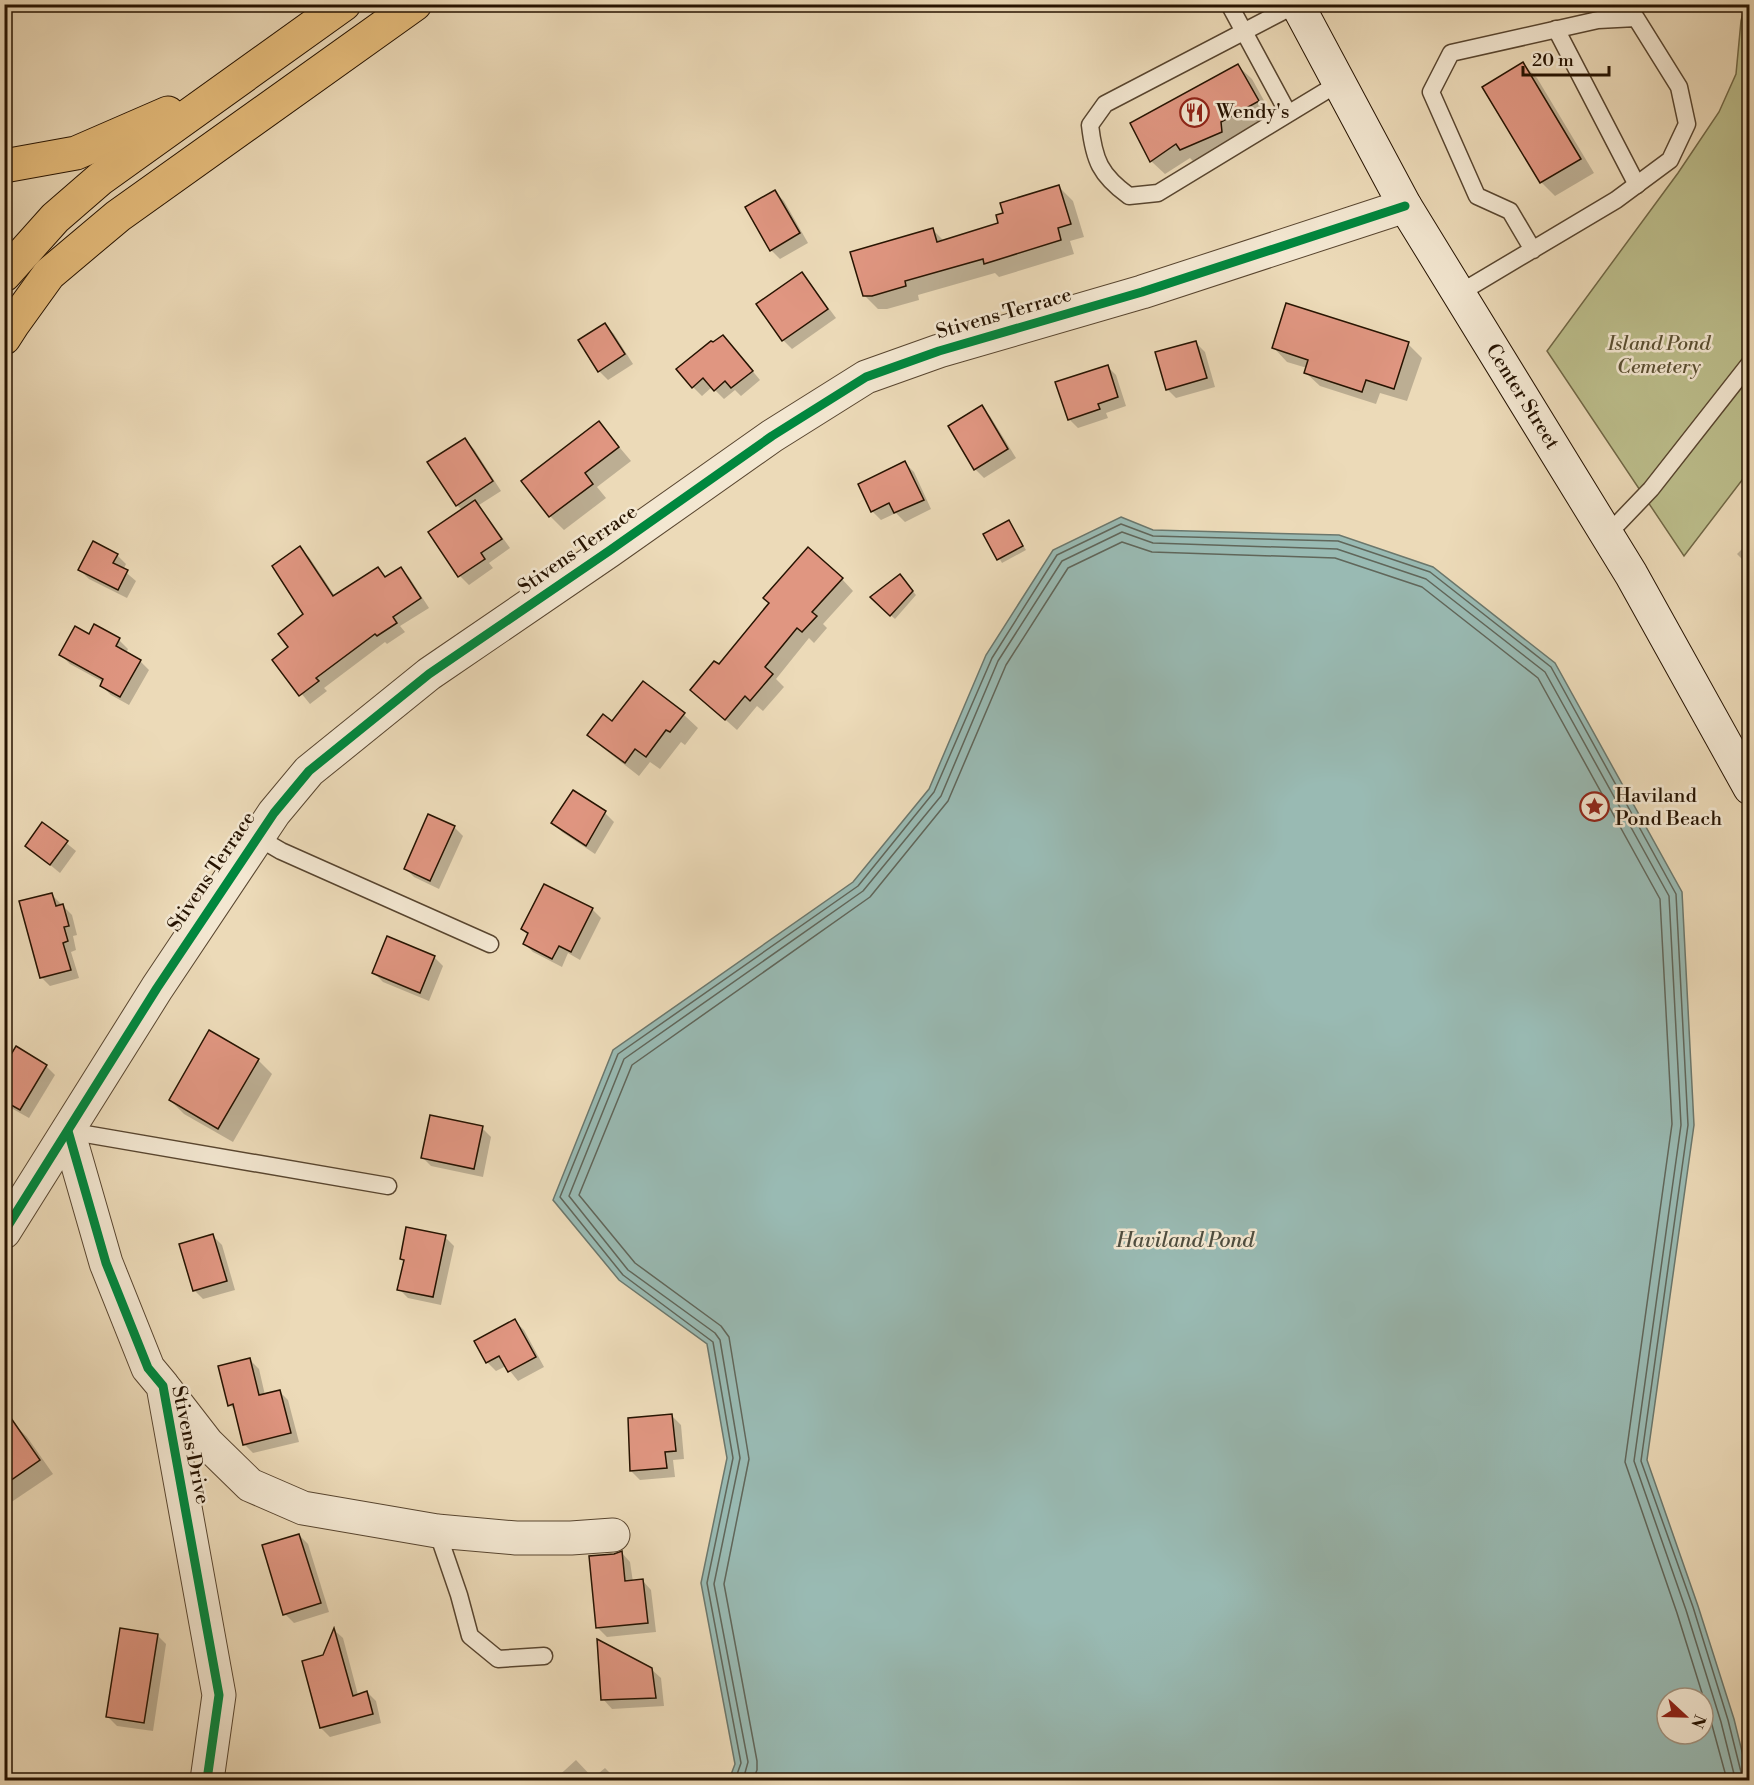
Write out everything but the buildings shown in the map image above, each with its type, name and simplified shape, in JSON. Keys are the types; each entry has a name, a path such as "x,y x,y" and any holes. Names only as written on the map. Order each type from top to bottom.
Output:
{"highway":[{"path":"4,275 55,218 100,179 344,4"},
{"path":"4,338 49,274 118,216 415,4"},
{"path":"4,166 76,153 222,90"}],"street":[{"name":"Center Street","path":"1297,4 1405,206 1607,535 1678,657 1749,788"},
{"name":"Stivens Terrace","path":"4,1232 157,988 274,813 309,771 429,674 772,436 866,376 939,351 1142,292 1405,206"},
{"name":"Stivens Drive","path":"68,1131 106,1263 148,1368 163,1386 219,1695 207,1780"},
{"path":"163,1386 207,1443 250,1485 303,1508 437,1531 516,1538 614,1535"}],"lane":[{"path":"1229,4 1288,113"},
{"path":"1297,4 1105,104 1090,125 1093,152 1110,182 1129,196 1158,193 1339,83"},
{"path":"1458,294 1533,250 1616,200 1670,160 1687,124 1679,87 1636,18 1598,20 1451,53 1431,92 1477,196 1510,211 1533,250"},
{"path":"1556,29 1637,185"},
{"path":"1607,535 1651,489 1749,363"},
{"path":"258,837 282,851 490,944"},
{"path":"68,1131 388,1186"},
{"path":"437,1531 470,1636 498,1659 544,1656"}],"green space":[{"name":"Island Pond Cemetery","path":"1745,5 1749,5 1749,471 1684,556 1547,351 1678,173 1719,112 1736,74 1741,21"}],"water":[{"name":"Haviland Pond","path":"1121,517 1153,530 1339,535 1433,567 1555,663 1682,892 1694,1125 1647,1460 1698,1606 1734,1719 1749,1780 729,1780 735,1764 701,1583 727,1458 707,1344 619,1280 553,1200 613,1050 853,882 929,789 986,655 1053,550"}],"cycle path":[{"path":"4,1232 157,988 274,813 309,771 429,674 772,436 866,377 939,351 1142,292 1405,206"},
{"path":"68,1131 106,1263 148,1368 163,1386 219,1695 207,1780"}],"place":[{"name":"Wendy's","path":"1195,112"},
{"name":"Haviland Pond Beach","path":"1594,807"}]}
